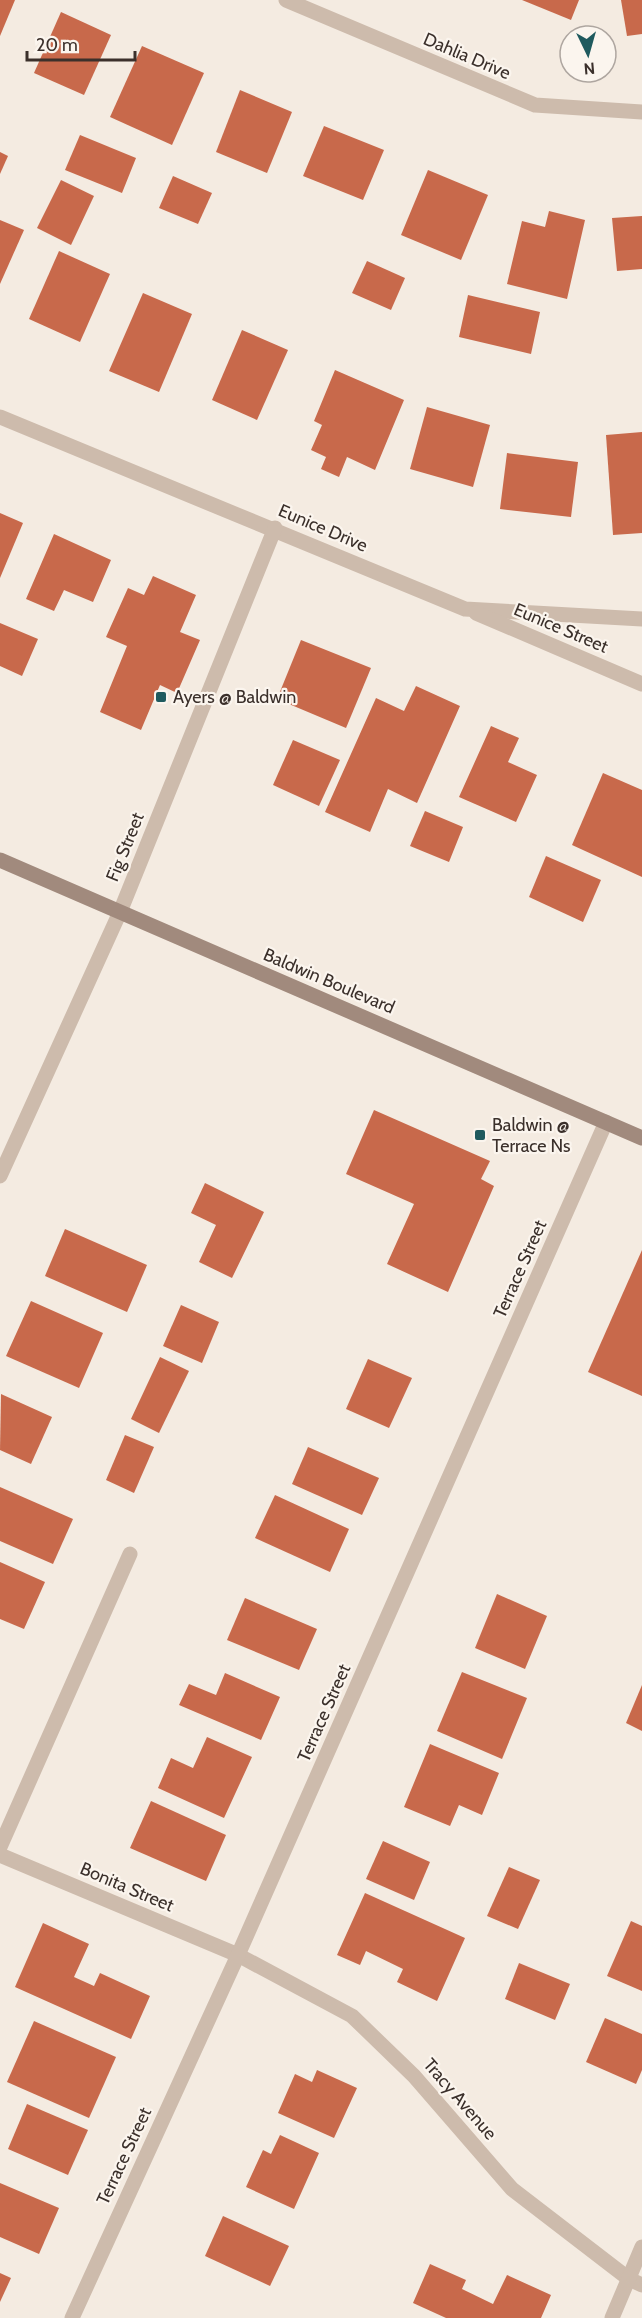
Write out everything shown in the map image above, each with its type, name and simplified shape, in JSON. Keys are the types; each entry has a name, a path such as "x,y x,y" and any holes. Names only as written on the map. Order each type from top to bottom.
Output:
{"main road":[{"name":"Baldwin Boulevard","path":"0,860 642,1138"}],"street":[{"name":"Dahlia Drive","path":"286,0 535,105 642,112"},
{"name":"Eunice Drive","path":"0,417 274,528 465,609 642,620"},
{"name":"Fig Street","path":"0,1176 120,912 274,528"},
{"name":"Eunice Street","path":"465,609 642,684"},
{"name":"Terrace Street","path":"72,2318 238,1954 606,1122"},
{"path":"0,1847 130,1554"},
{"name":"Bonita Street","path":"0,1855 238,1954"},
{"name":"Tracy Avenue","path":"238,1954 352,2016 414,2076 512,2189 635,2282"},
{"path":"612,2318 635,2282 642,2247"}],"building":[{"path":"0,0 15,0 0,36"},
{"path":"522,0 579,0 571,20"},
{"path":"621,0 642,0 642,34 627,36"},
{"path":"61,12 111,35 84,95 34,73"},
{"path":"142,46 204,73 172,145 110,117"},
{"path":"240,90 292,112 267,173 216,152"},
{"path":"324,126 384,150 363,200 303,176"},
{"path":"80,135 136,158 122,193 65,170"},
{"path":"0,152 8,156 0,174"},
{"path":"428,170 488,195 461,260 401,235"},
{"path":"173,176 212,193 198,224 159,208"},
{"path":"61,180 94,196 71,245 37,228"},
{"path":"549,211 585,220 567,299 507,284 522,221 545,227"},
{"path":"642,216 642,269 617,271 612,218"},
{"path":"0,220 24,230 0,284"},
{"path":"59,251 110,274 80,342 29,319"},
{"path":"367,261 405,278 391,310 352,293"},
{"path":"143,293 192,314 159,392 109,371"},
{"path":"468,295 540,312 531,354 459,337"},
{"path":"242,330 288,350 257,420 212,400"},
{"path":"335,370 404,400 375,470 347,457 339,477 321,469 326,457 311,450 322,425 314,421"},
{"path":"427,407 490,425 473,487 410,469"},
{"path":"642,432 642,533 613,535 606,435"},
{"path":"507,453 578,462 571,517 500,509"},
{"path":"0,513 23,523 0,578"},
{"path":"54,534 111,560 93,602 64,590 54,611 26,599"},
{"path":"153,576 196,595 180,632 200,640 177,693 160,685 141,730 100,712 127,646 106,637 128,588 144,595"},
{"path":"0,623 38,639 22,676 0,666"},
{"path":"301,640 371,668 346,728 277,699"},
{"path":"416,686 460,706 417,803 388,789 370,832 325,812 376,698 404,711"},
{"path":"491,726 519,738 508,762 537,775 516,822 459,797"},
{"path":"293,740 340,760 319,806 273,785"},
{"path":"603,773 642,790 642,877 572,845"},
{"path":"425,811 463,827 449,862 410,846"},
{"path":"546,856 601,880 583,922 529,897"},
{"path":"374,1110 490,1161 481,1179 494,1186 448,1292 387,1264 414,1204 346,1174"},
{"path":"205,1183 264,1212 232,1278 199,1262 216,1225 191,1213"},
{"path":"65,1229 147,1265 127,1312 45,1276"},
{"path":"642,1250 642,1396 588,1372"},
{"path":"31,1301 103,1333 79,1388 6,1356"},
{"path":"181,1305 219,1322 202,1363 163,1346"},
{"path":"160,1357 189,1371 159,1433 131,1419"},
{"path":"368,1359 412,1378 389,1428 346,1409"},
{"path":"1,1394 52,1417 31,1464 0,1450"},
{"path":"125,1435 154,1447 134,1493 106,1480"},
{"path":"308,1447 379,1478 362,1515 292,1484"},
{"path":"0,1487 73,1519 53,1564 0,1541"},
{"path":"275,1495 349,1529 330,1572 255,1538"},
{"path":"0,1562 45,1582 24,1629 0,1619"},
{"path":"497,1594 547,1616 525,1669 475,1648"},
{"path":"245,1598 317,1629 299,1670 227,1640"},
{"path":"462,1672 527,1698 502,1759 437,1731"},
{"path":"225,1673 280,1697 261,1740 179,1705 189,1684 216,1695"},
{"path":"642,1685 642,1731 626,1723"},
{"path":"207,1737 252,1757 224,1818 158,1788 171,1758 193,1768"},
{"path":"430,1744 499,1773 482,1815 459,1805 450,1826 404,1807"},
{"path":"151,1801 226,1835 206,1881 130,1848"},
{"path":"383,1841 430,1862 414,1900 366,1879"},
{"path":"509,1867 540,1880 518,1929 487,1916"},
{"path":"365,1893 465,1938 437,2001 397,1982 403,1969 366,1951 360,1965 337,1955"},
{"path":"631,1921 642,1926 642,1991 607,1976"},
{"path":"43,1923 89,1944 74,1977 94,1986 100,1973 150,1996 131,2039 15,1987"},
{"path":"519,1963 570,1984 555,2020 505,1999"},
{"path":"605,2018 642,2034 642,2070 636,2084 586,2062"},
{"path":"34,2021 116,2057 89,2118 7,2082"},
{"path":"317,2070 357,2088 334,2138 278,2113 295,2074 312,2082"},
{"path":"27,2104 88,2130 68,2175 8,2149"},
{"path":"280,2135 319,2153 294,2209 246,2187 263,2150 271,2154"},
{"path":"0,2183 59,2208 39,2254 0,2237"},
{"path":"223,2216 289,2246 270,2286 205,2256"},
{"path":"430,2264 466,2280 462,2289 493,2304 507,2275 551,2295 541,2318 446,2318 413,2303"},
{"path":"0,2273 11,2278 0,2302"}],"place":[{"name":"Ayers @ Baldwin","path":"161,697"},
{"name":"Baldwin @ Terrace Ns","path":"480,1135"}]}
